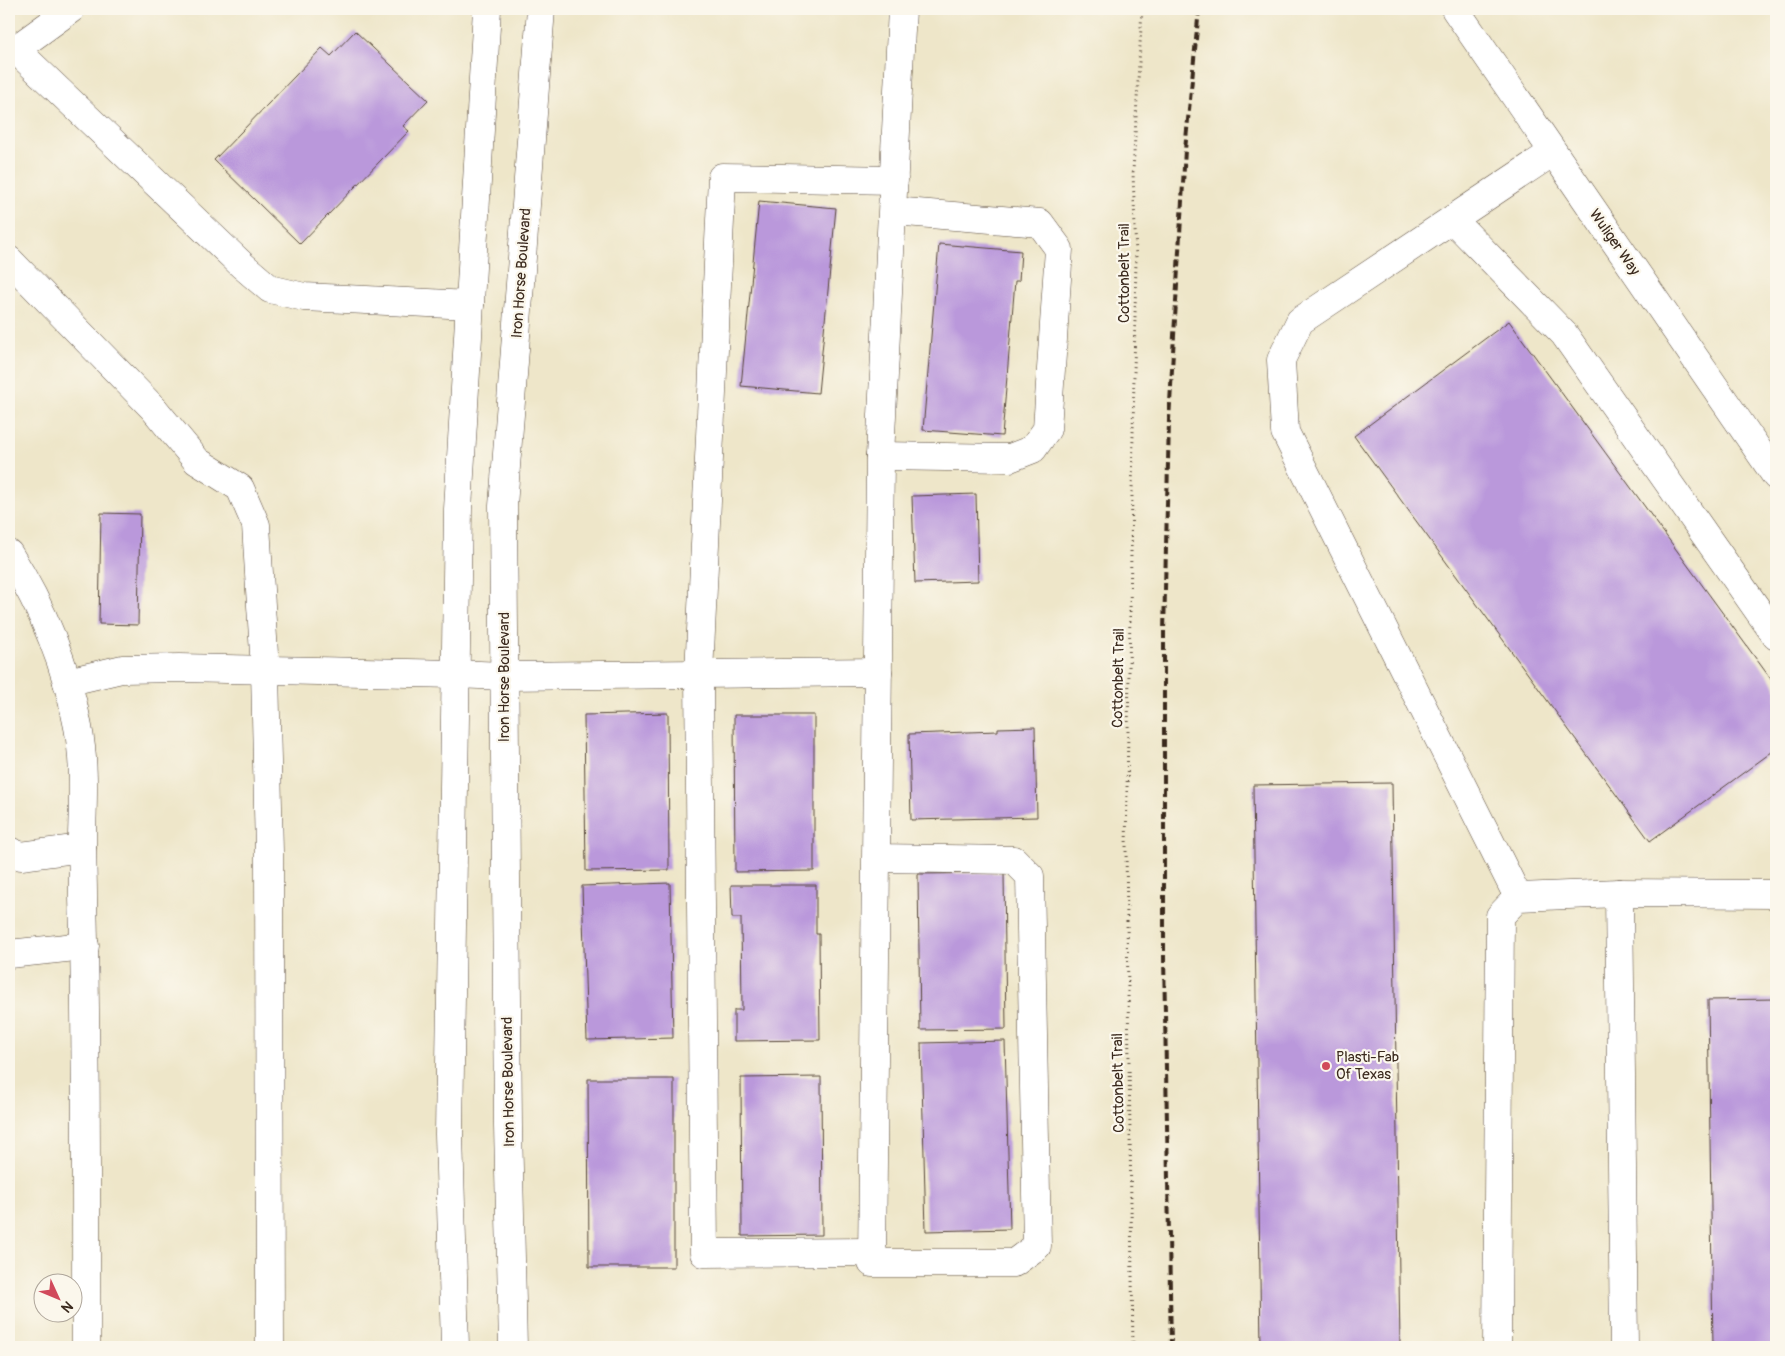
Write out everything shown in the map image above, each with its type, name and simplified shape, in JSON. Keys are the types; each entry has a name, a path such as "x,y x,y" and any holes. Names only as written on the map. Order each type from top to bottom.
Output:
{"street":[{"path":"71,9 12,51 270,289 304,297 470,305"},
{"path":"456,1347 449,1134 458,509 487,9"},
{"name":"Iron Horse Boulevard","path":"513,1347 508,1126 503,506 541,9"},
{"path":"876,858 1014,860 1030,876 1037,1246 1014,1263 872,1263 873,1252 876,858 880,456 902,9"},
{"name":"Wuliger Way","path":"1455,9 1776,476"},
{"path":"1518,897 1285,432 1281,360 1300,322 1553,152"},
{"path":"873,1252 704,1253 699,674 722,177 894,180"},
{"path":"880,456 1010,458 1033,449 1047,429 1059,249 1040,223 893,211"},
{"path":"1453,220 1564,334 1776,636"},
{"path":"9,260 154,409 197,461 240,488 256,525 264,670 269,853 270,1347"},
{"path":"9,554 24,578 58,651 78,729 84,769 82,848 85,946 86,1347"},
{"path":"67,682 122,669 179,668 504,676 878,672"},
{"path":"9,850 21,856 82,848"},
{"path":"1619,893 1624,1347"},
{"path":"1497,1347 1500,916 1518,897 1619,893 1776,894"},
{"path":"9,954 85,946"}],"path":[{"name":"Cottonbelt Trail","path":"1133,1347 1126,849 1136,258 1133,172 1142,9"}],"building":[{"path":"355,31 428,100 403,126 409,131 300,244 214,160 322,48 331,56"},
{"path":"759,201 836,208 818,393 741,386"},
{"path":"939,244 1021,251 1019,281 1015,281 1002,436 923,430"},
{"path":"1509,321 1776,686 1776,749 1650,841 1354,436"},
{"path":"976,494 978,581 915,583 912,496"},
{"path":"101,513 140,514 138,625 99,624"},
{"path":"668,713 669,870 586,871 584,715"},
{"path":"734,715 814,715 814,871 735,872"},
{"path":"1035,727 1037,817 911,820 909,734 998,731 998,728"},
{"name":"Plasti-Fab Of Texas","path":"1392,783 1400,1347 1261,1347 1253,785"},
{"path":"1004,873 1006,1029 920,1030 918,874"},
{"path":"670,883 673,1038 587,1040 582,886"},
{"path":"731,885 816,885 816,934 819,934 820,1040 734,1041 734,1010 742,1010 741,918 732,918"},
{"path":"1776,999 1776,1347 1713,1347 1708,1000"},
{"path":"1005,1041 1010,1229 926,1231 921,1043"},
{"path":"821,1077 822,1235 742,1236 741,1078"},
{"path":"588,1079 674,1079 674,1267 589,1267"}],"railway":[{"path":"1171,1347 1164,957 1164,632 1169,420 1185,150 1199,9"}],"place":[{"name":"Plasti-Fab Of Texas","path":"1326,1066"}]}
